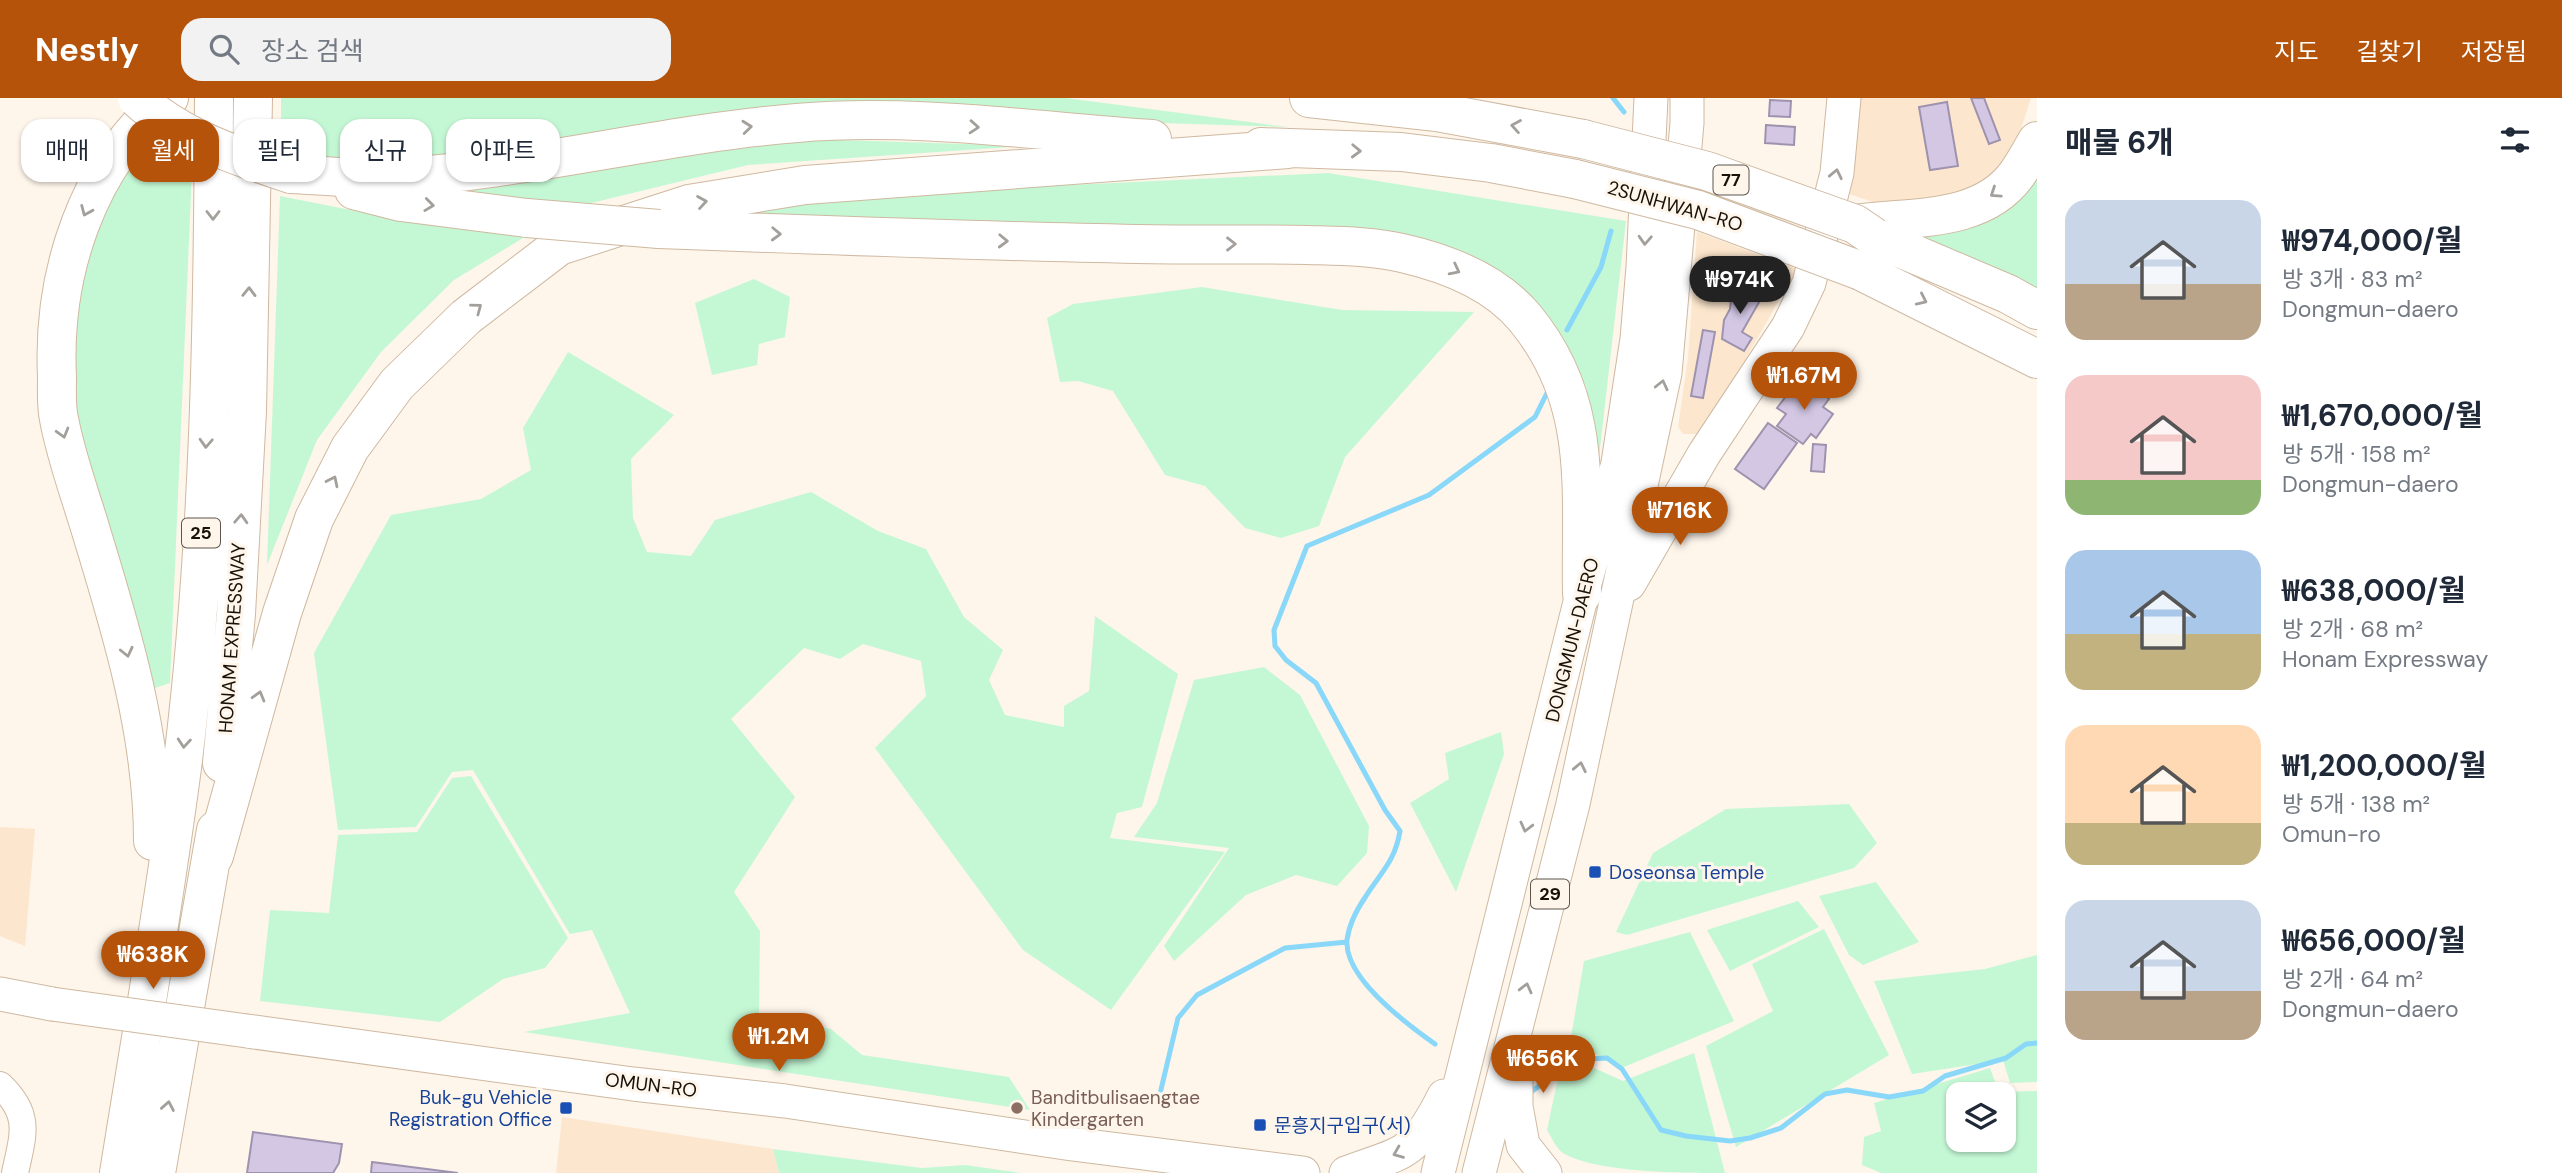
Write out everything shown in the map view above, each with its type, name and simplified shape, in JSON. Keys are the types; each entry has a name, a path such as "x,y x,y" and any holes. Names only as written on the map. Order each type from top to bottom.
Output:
{"highway":[{"path":"137,98 185,132 233,156"},
{"path":"153,965 153,814 147,744 126,644 58,418 55,342 64,281 84,211 112,159 151,112 169,98"},
{"name":"HONAM EXPRESSWAY","path":"119,1173 183,759 197,601 213,338 214,98"},
{"name":"HONAM EXPRESSWAY","path":"156,1173 214,856 236,614 247,411 253,98"},
{"name":"2SUNHWAN-RO","path":"1309,98 1437,112 1583,139 1707,171 2008,294 2037,310"},
{"path":"326,175 393,176 494,166 694,133 800,122 890,120 1288,149"},
{"path":"1868,238 1967,209 1998,193 2016,175 2037,141"},
{"path":"214,856 282,614 314,519 349,447 397,384 466,317 559,246 689,204 805,185 1288,149"},
{"name":"2SUNHWAN-RO","path":"1288,149 1401,152 1490,163 1575,179 1698,210 1868,238 2037,359"},
{"path":"322,182 401,202 527,218 659,229 1138,244 1353,247 1399,253 1445,264 1488,287 1523,316 1550,354 1569,394 1581,450 1597,603"}],"main road":[{"name":"DONGMUN-DAERO","path":"1479,1173 1573,804 1597,603 1637,339 1651,98"},
{"name":"DONGMUN-DAERO","path":"1438,1173 1473,1038 1665,373 1685,150 1687,98"},
{"name":"DONGMUN-DAERO","path":"1597,603 1704,454 1788,327 1809,283 1837,173 1844,98"},
{"name":"OMUN-RO","path":"0,994 52,1004 247,1031 620,1082 785,1101 1072,1144 1303,1173"},
{"path":"1516,1029 1516,1106 1523,1145 1545,1173"},
{"path":"1346,1173 1408,1150 1425,1134 1473,1038"}],"street":[{"path":"0,1085 17,1103 25,1127 15,1173"}],"shaded area":[{"path":"1854,98 2031,98 2016,144 1986,181 1962,195 1885,206 1843,192"},
{"path":"1697,232 1797,269 1710,421 1697,434 1683,434 1678,427 1688,358"},
{"path":"0,827 35,829 25,946 0,936"},
{"path":"562,1117 773,1149 779,1173 556,1173"}],"green space":[{"path":"281,98 1066,98 1288,127 840,113 560,148 560,119 446,119 446,162 432,164 432,119 340,119 340,161 326,159 326,119 281,119"},
{"path":"811,139 1026,146 748,165 575,207 413,196 489,182 560,182 560,169 667,149"},
{"path":"2037,149 2037,299 1917,238"},
{"path":"127,155 127,182 191,182 170,683 149,690 80,483 68,284"},
{"path":"1328,173 1626,221 1599,457 1586,386 1534,311 1450,262 684,219 766,199"},
{"path":"280,196 396,219 528,235 454,280 381,352 317,440 267,565"},
{"path":"754,279 790,297 785,337 759,344 757,365 712,375 695,303"},
{"path":"1202,287 1342,310 1474,312 1345,457 1319,526 1281,538 1245,528 1205,486 1165,475 1113,391 1078,381 1060,382 1047,318 1073,304"},
{"path":"568,352 674,415 631,459 633,518 647,552 691,556 715,520 811,492 878,531 926,549 964,617 1003,650 989,680 1005,715 1064,727 1064,706 1089,691 1095,616 1178,674 1142,807 1117,813 1110,838 1225,852 1111,1010 1023,950 875,748 926,696 921,661 863,644 840,659 804,648 731,719 795,797 734,892 760,931 759,1015 831,1029 862,1055 1009,1077 1030,1110 524,1032 630,1013 592,930 570,934 473,770 452,772 416,827 338,830 314,653 391,515 481,499 531,470 523,428"},
{"path":"1264,667 1300,695 1369,826 1367,853 1337,886 1296,875 1246,895 1174,961 1164,946 1229,848 1134,837 1157,803 1194,680"},
{"path":"1501,732 1504,754 1456,892 1410,803 1449,779 1445,753"},
{"path":"471,776 568,938 545,968 503,979 440,1022 260,1001 270,910 329,913 338,835 417,832 452,778"},
{"path":"1849,804 1877,843 1854,868 1627,935 1616,932 1653,853 1726,809"},
{"path":"1876,882 1919,942 1863,965 1849,955 1819,896"},
{"path":"1798,901 1819,927 1730,971 1707,930"},
{"path":"1824,929 1889,1055 1736,1147 1706,1046 1773,1011 1752,964"},
{"path":"1690,932 1734,1021 1624,1067 1570,1043 1584,961"},
{"path":"2037,955 2037,1082 2010,1082 2003,1060 1912,1074 1874,981 1985,969"},
{"path":"1694,1053 1725,1173 1665,1172 1596,1165 1563,1153 1556,1146 1547,1130 1563,1054 1623,1081"},
{"path":"1990,1068 1995,1082 1946,1082 1946,1152 2016,1152 2016,1092 2037,1091 2037,1173 1881,1173 1862,1165 1864,1137 1881,1131 1874,1103"},
{"path":"773,1149 922,1168 965,1165 1021,1173 779,1173"}],"building":[{"path":"1971,98 1984,98 2000,140 1989,144"},
{"path":"1770,100 1791,101 1790,117 1769,116"},
{"path":"1947,102 1958,166 1930,170 1919,107"},
{"path":"1766,125 1795,127 1794,145 1765,143"},
{"path":"1733,281 1762,297 1742,332 1752,338 1744,351 1722,339 1724,320 1730,309"},
{"path":"1703,330 1715,332 1703,398 1691,396"},
{"path":"1800,378 1829,399 1823,407 1833,414 1816,438 1811,434 1803,444 1777,426 1786,414 1777,408"},
{"path":"1768,423 1797,443 1764,489 1735,469"},
{"path":"1813,444 1826,445 1824,472 1811,471"},
{"path":"253,1132 342,1144 339,1163 333,1173 247,1173"},
{"path":"372,1162 458,1173 371,1173"}],"waterway":[{"path":"1613,98 1624,112"},
{"path":"1567,330 1601,267 1611,231"},
{"path":"1435,1044 1394,1013 1366,985 1349,955 1347,940 1352,922 1391,858 1400,831 1385,810 1316,683 1286,660 1275,646 1274,630 1307,546 1429,495 1535,417 1547,393"},
{"path":"1159,1098 1178,1018 1197,995 1285,948 1347,942"},
{"path":"1531,1092 1561,1069 1588,1059 1607,1058 1622,1069 1661,1130 1730,1141 1781,1128 1825,1094 1847,1090 1889,1097 1923,1091 1945,1076 2006,1058 2026,1044 2037,1043"}],"place":[{"name":"Doseonsa Temple","path":"1595,872"},
{"name":"Buk-gu Vehicle Registration Office","path":"566,1108"},
{"name":"Banditbulisaengtae Kindergarten","path":"1017,1108"},
{"name":"문흥지구입구(서)","path":"1260,1125"}]}
